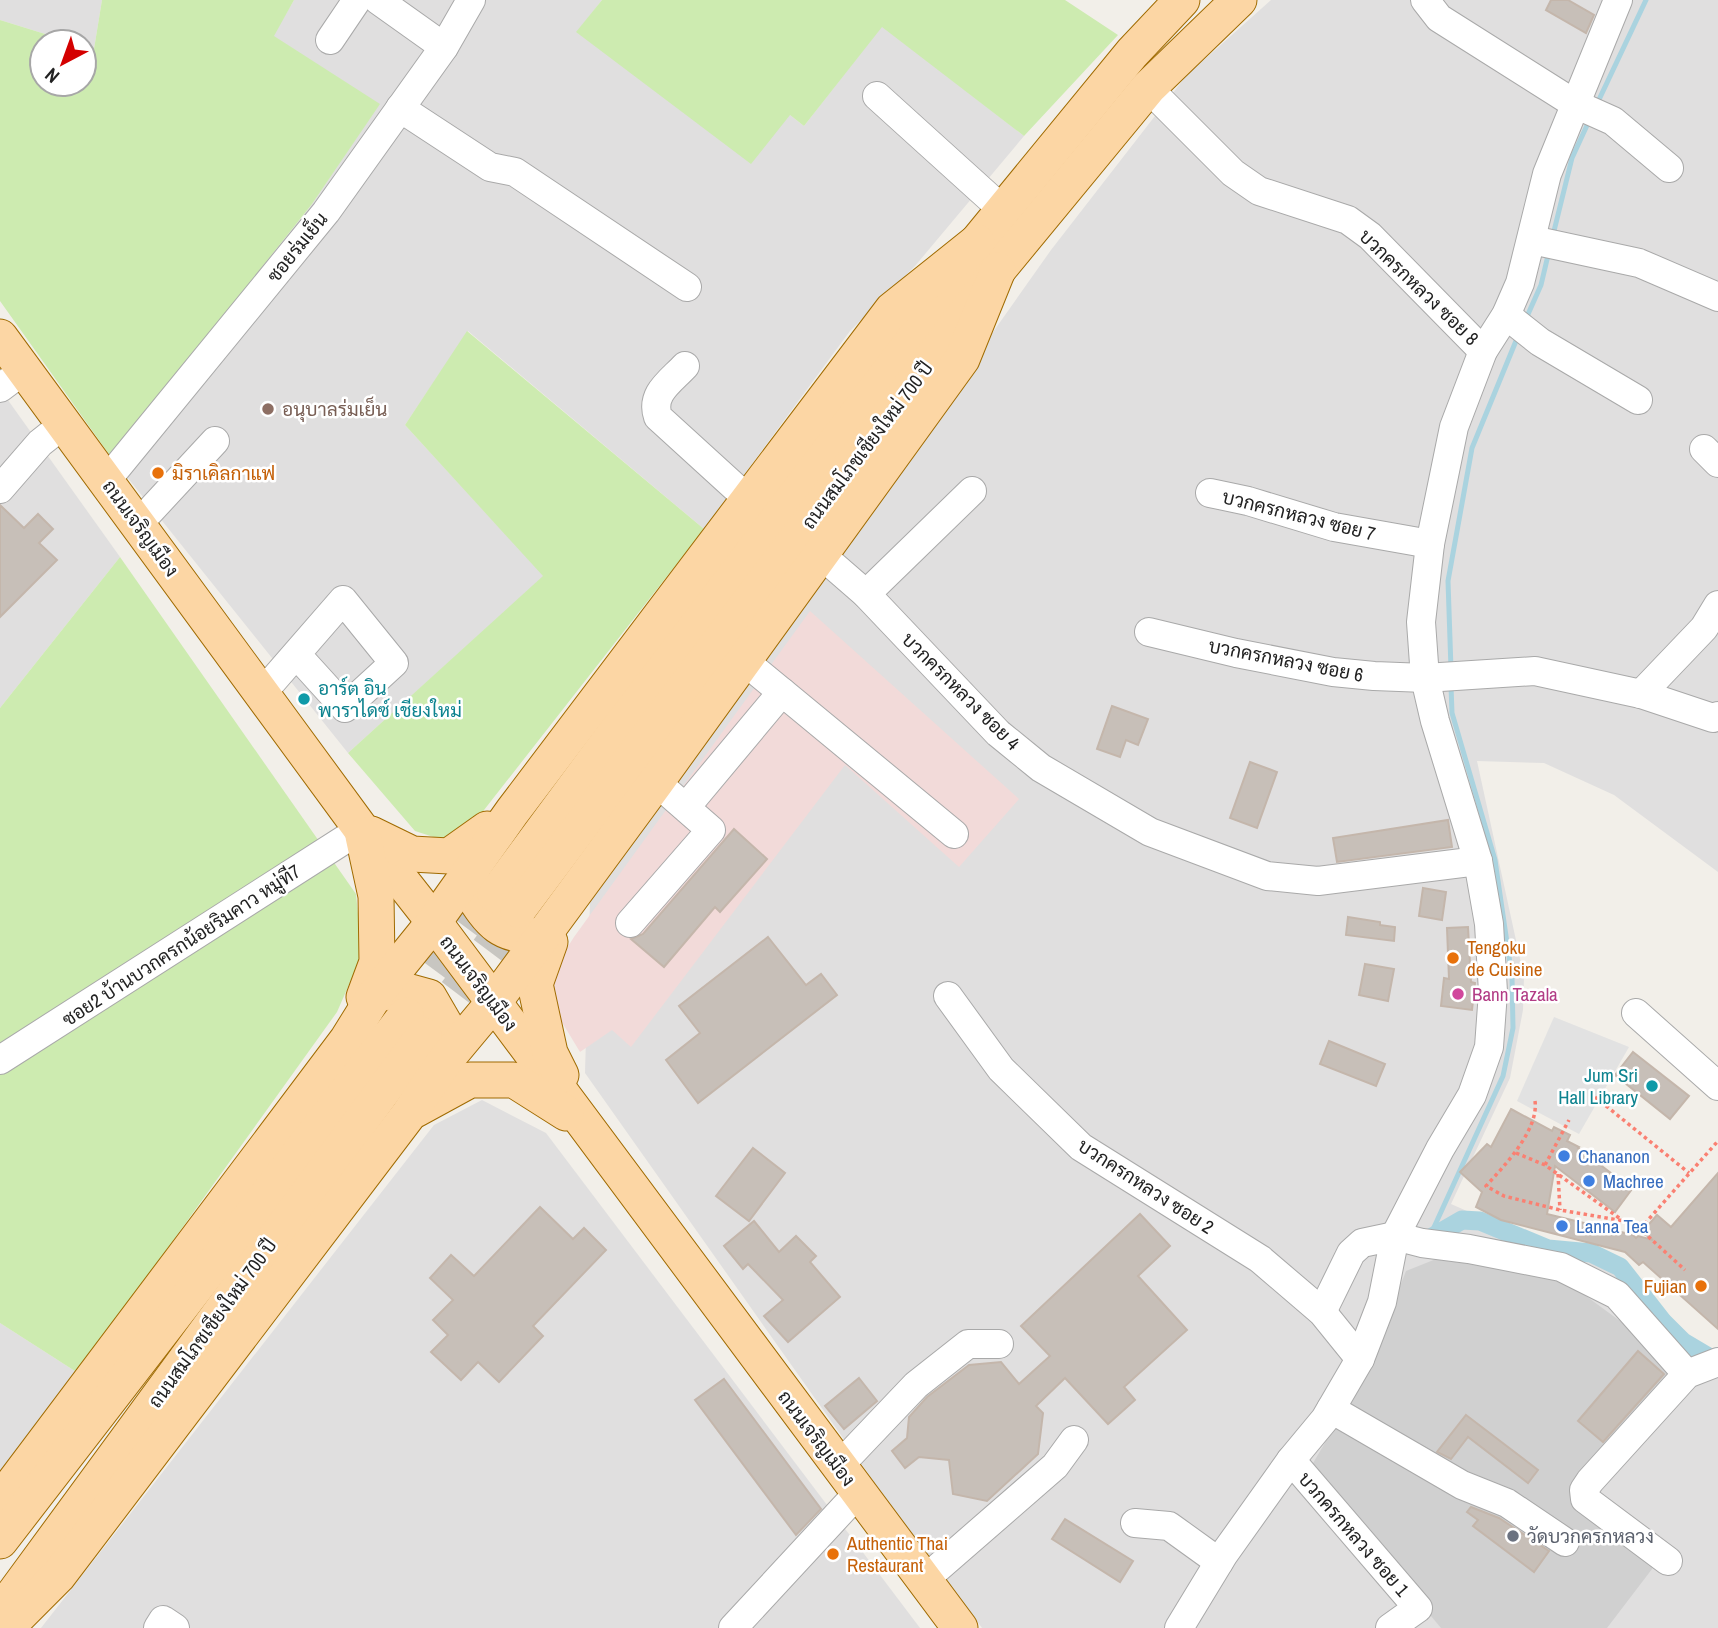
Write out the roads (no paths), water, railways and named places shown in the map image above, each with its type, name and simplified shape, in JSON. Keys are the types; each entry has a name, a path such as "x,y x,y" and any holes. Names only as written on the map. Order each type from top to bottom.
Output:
{"main road":[{"name":"ถนนสมโภชเชียงใหม่ 700 ปี","path":"1182,0 1132,53 977,242 507,902 998,270 1148,88 1239,0"},
{"path":"0,1501 347,1040 375,995 434,922 512,812 892,310 977,242"},
{"path":"425,1037 494,1002 962,359 998,270"},
{"name":"ถนนเจริญเมือง","path":"0,337 12,379 64,424 361,829 494,1002 960,1628"},
{"path":"361,829 412,854 449,856 512,812"},
{"path":"347,1040 377,962 376,896 361,829"},
{"path":"474,864 470,891 491,923 519,936 541,936"},
{"path":"565,903 535,984 550,1053 584,1124"},
{"path":"375,995 400,989 429,997 447,1028 425,1037"},
{"name":"ถนนสมโภชเชียงใหม่ 700 ปี","path":"0,1541 425,1037"},
{"name":"ถนนสมโภชเชียงใหม่ 700 ปี","path":"0,1612 425,1037"},
{"path":"409,1114 425,1037"},
{"path":"6,1628 58,1576 409,1114 470,1080 514,1080 584,1124"}],"street":[{"path":"330,40 357,0"},
{"path":"378,0 444,47"},
{"name":"ซอยร่มเย็น","path":"106,481 326,212 444,47 471,0"},
{"path":"1425,0 1439,18 1575,104 1613,121 1669,168"},
{"path":"1179,1628 1219,1562 1291,1460 1331,1409 1360,1359 1382,1302 1395,1236 1440,1149 1472,1095 1489,1047 1493,992 1489,924 1478,861 1435,721 1425,678 1421,622 1430,544 1454,427 1483,351 1506,315 1520,283 1547,174 1618,0"},
{"name":"บวกครกหลวง ซอย 8","path":"1148,88 1233,173 1259,191 1348,220 1370,236 1483,351"},
{"path":"877,96 1003,210"},
{"path":"400,108 490,167 515,172 687,287"},
{"path":"1532,240 1639,263 1718,297"},
{"path":"1506,315 1540,342 1638,400"},
{"path":"685,366 657,396 657,417 748,499"},
{"path":"0,489 40,443 64,424"},
{"path":"138,524 215,441"},
{"path":"866,594 972,491"},
{"name":"บวกครกหลวง ซอย 7","path":"1210,493 1248,501 1334,527 1430,544"},
{"name":"บวกครกหลวง ซอย 4","path":"820,554 866,594 998,733 1041,768 1150,832 1267,876 1318,881 1478,861"},
{"path":"263,692 296,654 343,600 394,663 345,708 296,654"},
{"path":"1641,694 1703,628 1718,605"},
{"name":"บวกครกหลวง ซอย 6","path":"1149,632 1236,653 1374,677 1425,678 1535,671 1641,694 1713,718 1718,716"},
{"path":"744,661 954,834"},
{"path":"686,807 782,692"},
{"path":"630,923 711,830 656,782"},
{"name":"ซอย2 บ้านบวกครกน้อยริมคาว หมู่ที7","path":"0,1060 361,829"},
{"name":"บวกครกหลวง ซอย 2","path":"948,996 1001,1069 1081,1147 1260,1259 1322,1312 1360,1359"},
{"path":"1636,1013 1718,1086"},
{"path":"1322,1312 1350,1253 1362,1243 1395,1236 1561,1267 1618,1295 1687,1374"},
{"path":"733,1628 848,1480 916,1385 968,1344 999,1345"},
{"path":"1668,1561 1585,1499 1584,1490 1687,1374 1718,1362"},
{"path":"1331,1409 1462,1485 1507,1503 1565,1542"},
{"path":"924,1580 1055,1466 1074,1440"},
{"name":"บวกครกหลวง ซอย 1","path":"1291,1460 1418,1608 1390,1628"},
{"path":"1135,1523 1169,1526 1219,1562"},
{"path":"158,1628 163,1620 175,1628"}],"waterway":[{"path":"1596,106 1646,0"},
{"path":"1553,235 1572,158 1589,121"},
{"path":"1525,321 1541,285 1549,251"},
{"path":"1451,669 1448,581 1472,448 1518,336"},
{"path":"1430,1236 1503,1076 1513,1028 1512,977 1495,860 1452,713 1451,686"},
{"path":"1429,1239 1462,1220 1480,1221 1548,1249 1591,1253 1620,1267 1663,1322 1683,1342 1710,1358 1718,1357"}],"tunnel":[{"path":"406,1015 495,895"},
{"path":"424,1035 518,910"}],"place":[{"name":"อนุบาลร่มเย็น","path":"268,409"},
{"name":"มิราเคิลกาแฟ","path":"158,473"},
{"name":"อาร์ต อิน พาราไดซ์ เชียงใหม่","path":"304,699"},
{"name":"Tengoku de Cuisine","path":"1453,958"},
{"name":"Bann Tazala","path":"1458,994"},
{"name":"Jum Sri Hall Library","path":"1652,1086"},
{"name":"Chananon","path":"1564,1156"},
{"name":"Machree","path":"1589,1181"},
{"name":"Lanna Tea","path":"1562,1226"},
{"name":"Fujian","path":"1701,1286"},
{"name":"วัดบวกครกหลวง","path":"1513,1536"},
{"name":"Authentic Thai Restaurant","path":"833,1554"}]}
